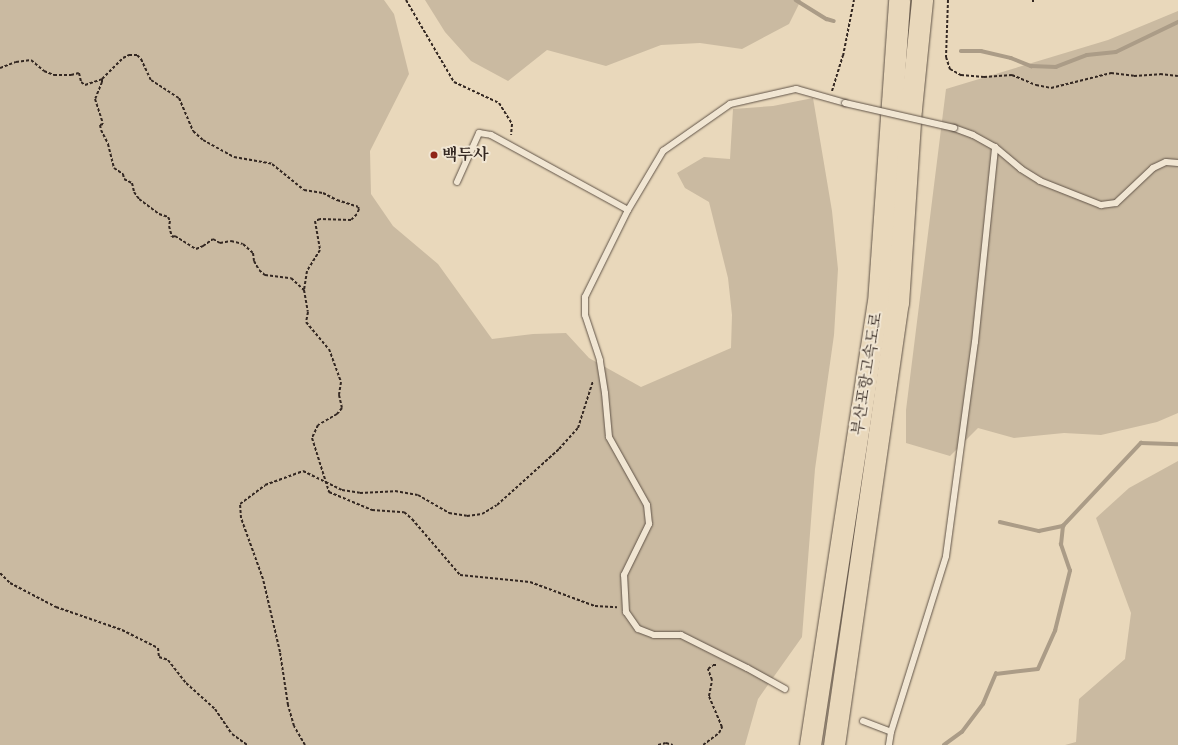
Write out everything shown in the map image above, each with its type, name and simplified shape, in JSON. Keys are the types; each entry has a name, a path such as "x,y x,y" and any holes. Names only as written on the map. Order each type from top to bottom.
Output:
{"highway":[{"name":"부산포항고속도로","path":"810,745 878,303 899,0"},
{"name":"부산포항고속도로","path":"834,745 898,303 911,109 922,0"}],"lane":[{"path":"785,689 681,635 654,635 638,629 626,612 624,575 649,524 647,505 609,437 600,360 585,315 585,297 628,210 663,151 730,104 796,89 845,103 954,128 973,135 995,148 1021,169 1040,181 1101,205 1116,203 1153,168 1166,162 1178,163"},
{"path":"457,182 479,133 491,135 510,147 628,210"},
{"path":"889,745 891,732 946,556 975,342 995,148"},
{"path":"863,721 891,732"}],"path":[{"path":"406,0 454,82 499,103 512,124 510,147"},
{"path":"830,98 843,56 854,0"},
{"path":"948,0 946,57 950,69 961,75 984,77 1012,75 1036,85 1051,88 1111,73 1134,76 1160,74 1178,76"},
{"path":"0,68 16,62 31,60 44,71 54,75 71,75 79,73 81,82 85,85 102,79 123,58 129,55 137,55 141,59 152,80 180,98 193,131 202,140 234,157 272,164 304,190 323,193 337,200 358,207 359,209 357,214 351,220 320,219 315,221 320,250 307,272 304,290 308,312 306,322 329,349 341,382 339,394 342,408 337,414 318,425 312,438 329,492 372,510 404,512 412,519 460,575 530,582 595,606 626,608"},
{"path":"102,79 95,99 103,124 100,125 101,130 108,144 111,161 114,168 123,174 124,179 132,183 134,192 139,199 159,214 168,217 172,237 176,236 196,249 213,239 220,243 231,241 243,244 253,252 259,270 265,275 291,278 304,290"},
{"path":"305,745 294,726 288,704 280,652 263,579 241,518 240,504 251,494 265,485 303,471 342,490 360,493 395,491 418,495 449,513 467,516 482,514 503,499 559,449 578,428 600,360"},
{"path":"0,573 10,583 56,607 122,630 158,648 159,657 168,660 186,683 214,710 232,734 247,745"},
{"path":"703,745 719,733 722,727 709,696 712,680 708,669 713,665 723,665"},
{"path":"658,745 666,743 673,745"}],"shaded area":[{"path":"0,0 384,0 394,14 409,74 370,151 371,194 393,226 438,264 492,339 533,334 566,333 589,358 641,387 731,348 732,315 728,278 709,202 685,188 677,173 704,157 730,159 733,109 773,106 813,98 832,211 838,269 834,335 815,469 802,637 758,699 745,745 0,745"},
{"path":"425,0 801,0 789,24 742,49 700,43 661,45 606,66 547,50 508,81 471,61 445,32"},
{"path":"1178,11 1178,413 1157,422 1101,435 1064,433 1014,438 978,428 950,456 906,443 906,410 946,89 1108,40"},
{"path":"1178,461 1178,745 1065,745 1076,742 1079,699 1125,659 1131,613 1096,518 1129,488"}],"waterway":[{"path":"796,0 827,19 834,21"},
{"path":"961,51 981,51 1011,58 1031,66 1056,67 1087,55 1116,52 1178,22"},
{"path":"1000,522 1039,531 1063,526 1141,443 1178,444"},
{"path":"944,745 962,732 983,704 996,674 1038,669 1055,631 1070,571 1061,545 1063,526"}],"place":[{"name":"백두사","path":"434,155"}]}
